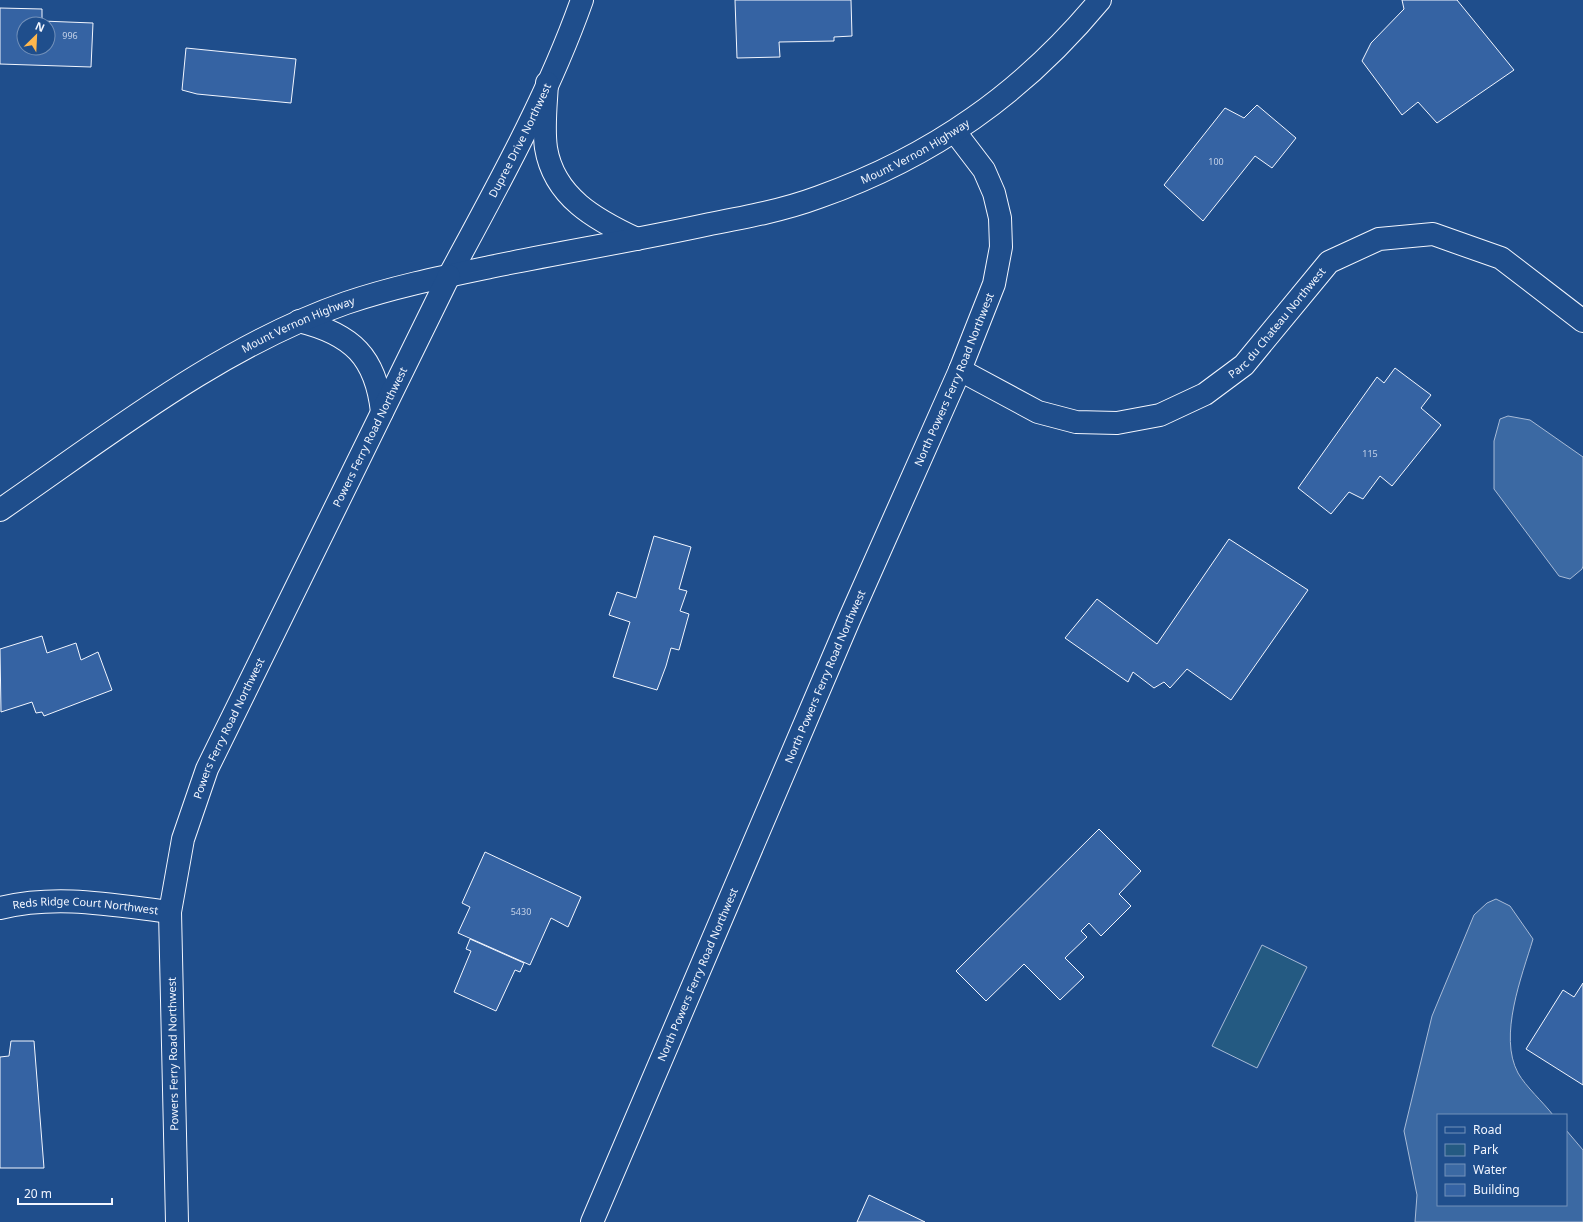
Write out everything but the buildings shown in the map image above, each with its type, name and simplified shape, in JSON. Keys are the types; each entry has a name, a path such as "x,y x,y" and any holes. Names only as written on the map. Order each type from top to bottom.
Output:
{"street":[{"name":"Dupree Drive Northwest","path":"449,276 500,181 564,47 582,0"},
{"name":"Mount Vernon Highway","path":"0,510 216,363 272,332 299,321 376,293 546,255 637,239 768,212 816,198 860,182 955,132 999,100 1040,66 1074,31 1100,0"},
{"path":"547,83 546,147 553,171 564,190 579,206 594,217 637,239"},
{"name":"North Powers Ferry Road Northwest","path":"592,1222 849,620 960,370 994,284 1002,247 1000,218 994,193 984,170 955,132"},
{"name":"Parc du Chateau Northwest","path":"960,370 1038,412 1076,422 1117,423 1160,415 1205,394 1244,365 1329,262 1379,239 1433,234 1501,258 1583,321"},
{"name":"Powers Ferry Road Northwest","path":"177,1222 170,912 183,839 207,769 449,276"},
{"path":"299,321 327,330 345,339 359,351 376,379 382,412"},
{"name":"Reds Ridge Court Northwest","path":"0,908 32,902 69,900 170,912"}],"green space":[{"path":"1262,945 1307,967 1257,1068 1212,1046"}],"water":[{"path":"1508,416 1530,420 1583,457 1583,566 1582,569 1570,579 1559,576 1494,489 1494,441 1500,419"},
{"path":"1496,899 1510,906 1533,939 1518,988 1511,1024 1510,1042 1512,1058 1518,1073 1525,1084 1552,1114 1437,1114 1437,1206 1567,1206 1567,1131 1583,1150 1583,1222 1415,1222 1417,1195 1404,1131 1432,1016 1474,915 1487,903"}]}
